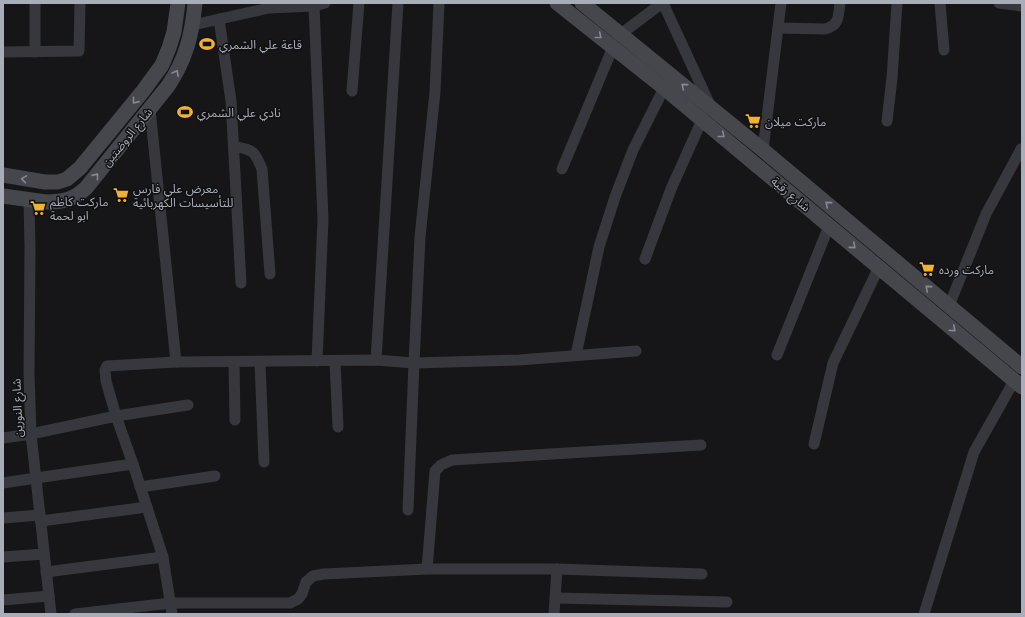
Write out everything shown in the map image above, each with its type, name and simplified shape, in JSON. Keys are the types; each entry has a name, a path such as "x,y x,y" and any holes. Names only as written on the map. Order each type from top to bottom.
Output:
{"street":[{"path":"34,3 35,52"},
{"path":"3,52 79,51 80,3"},
{"name":"شارع الروضتين","path":"3,176 45,182 58,182 67,179 80,168 144,91 162,65 174,32 178,3"},
{"name":"شارع الروضتين","path":"3,196 46,202 60,202 75,197 86,188 168,86 179,68 187,48 193,25 195,3"},
{"path":"193,25 269,8 314,6 325,3"},
{"path":"352,91 359,3"},
{"path":"376,360 398,3"},
{"path":"408,510 420,237 435,92 438,3"},
{"name":"شارع رقية","path":"558,3 577,19 617,41 707,114 829,226 1018,384"},
{"path":"562,169 617,41 662,3 707,114 671,189 645,259"},
{"path":"763,150 781,3"},
{"path":"778,28 825,29 831,27 836,24 840,3"},
{"path":"888,121 897,3"},
{"path":"940,3 944,50"},
{"path":"999,3 1022,6"},
{"path":"577,19 577,9 585,4"},
{"name":"شارع رقية","path":"585,4 617,41 664,88 763,150 1022,367"},
{"path":"314,6 323,219 316,361"},
{"path":"219,19 231,101 241,283"},
{"path":"576,355 599,247 615,197 633,150 664,88"},
{"path":"150,109 176,362"},
{"path":"234,146 249,150 256,154 262,169 270,274"},
{"path":"949,306 986,214 1021,149"},
{"name":"شارع النورين","path":"29,200 29,374 31,434 51,614"},
{"path":"777,355 829,226"},
{"path":"814,444 833,363 879,267"},
{"path":"172,609 163,557 116,416 106,381 104,370 107,366 176,362 376,360 414,363 520,360 636,351"},
{"path":"335,361 338,427"},
{"path":"234,362 235,420"},
{"path":"260,362 264,462"},
{"path":"924,614 974,452 1018,384"},
{"path":"3,438 31,434 116,416 188,405"},
{"path":"427,569 435,471 441,465 452,460 701,445"},
{"path":"3,483 133,464"},
{"path":"140,487 215,476"},
{"path":"3,518 40,518 147,507"},
{"path":"3,557 44,554"},
{"path":"46,572 163,557"},
{"path":"75,614 290,603 298,599 302,594 306,582 313,576 348,572 427,569 557,569 702,574"},
{"path":"554,614 557,569"},
{"path":"3,600 49,596"},
{"path":"556,598 727,602"}],"place":[{"name":"قاعة علي الشمري","path":"207,44"},
{"name":"نادي علي الشمري","path":"185,112"},
{"name":"ماركت ميلان","path":"753,121"},
{"name":"معرض علي فارس للتأسيسات الكهربائية","path":"121,195"},
{"name":"ماركت كاظم ابو لحمة","path":"38,208"},
{"name":"ماركت ورده","path":"927,269"}]}
